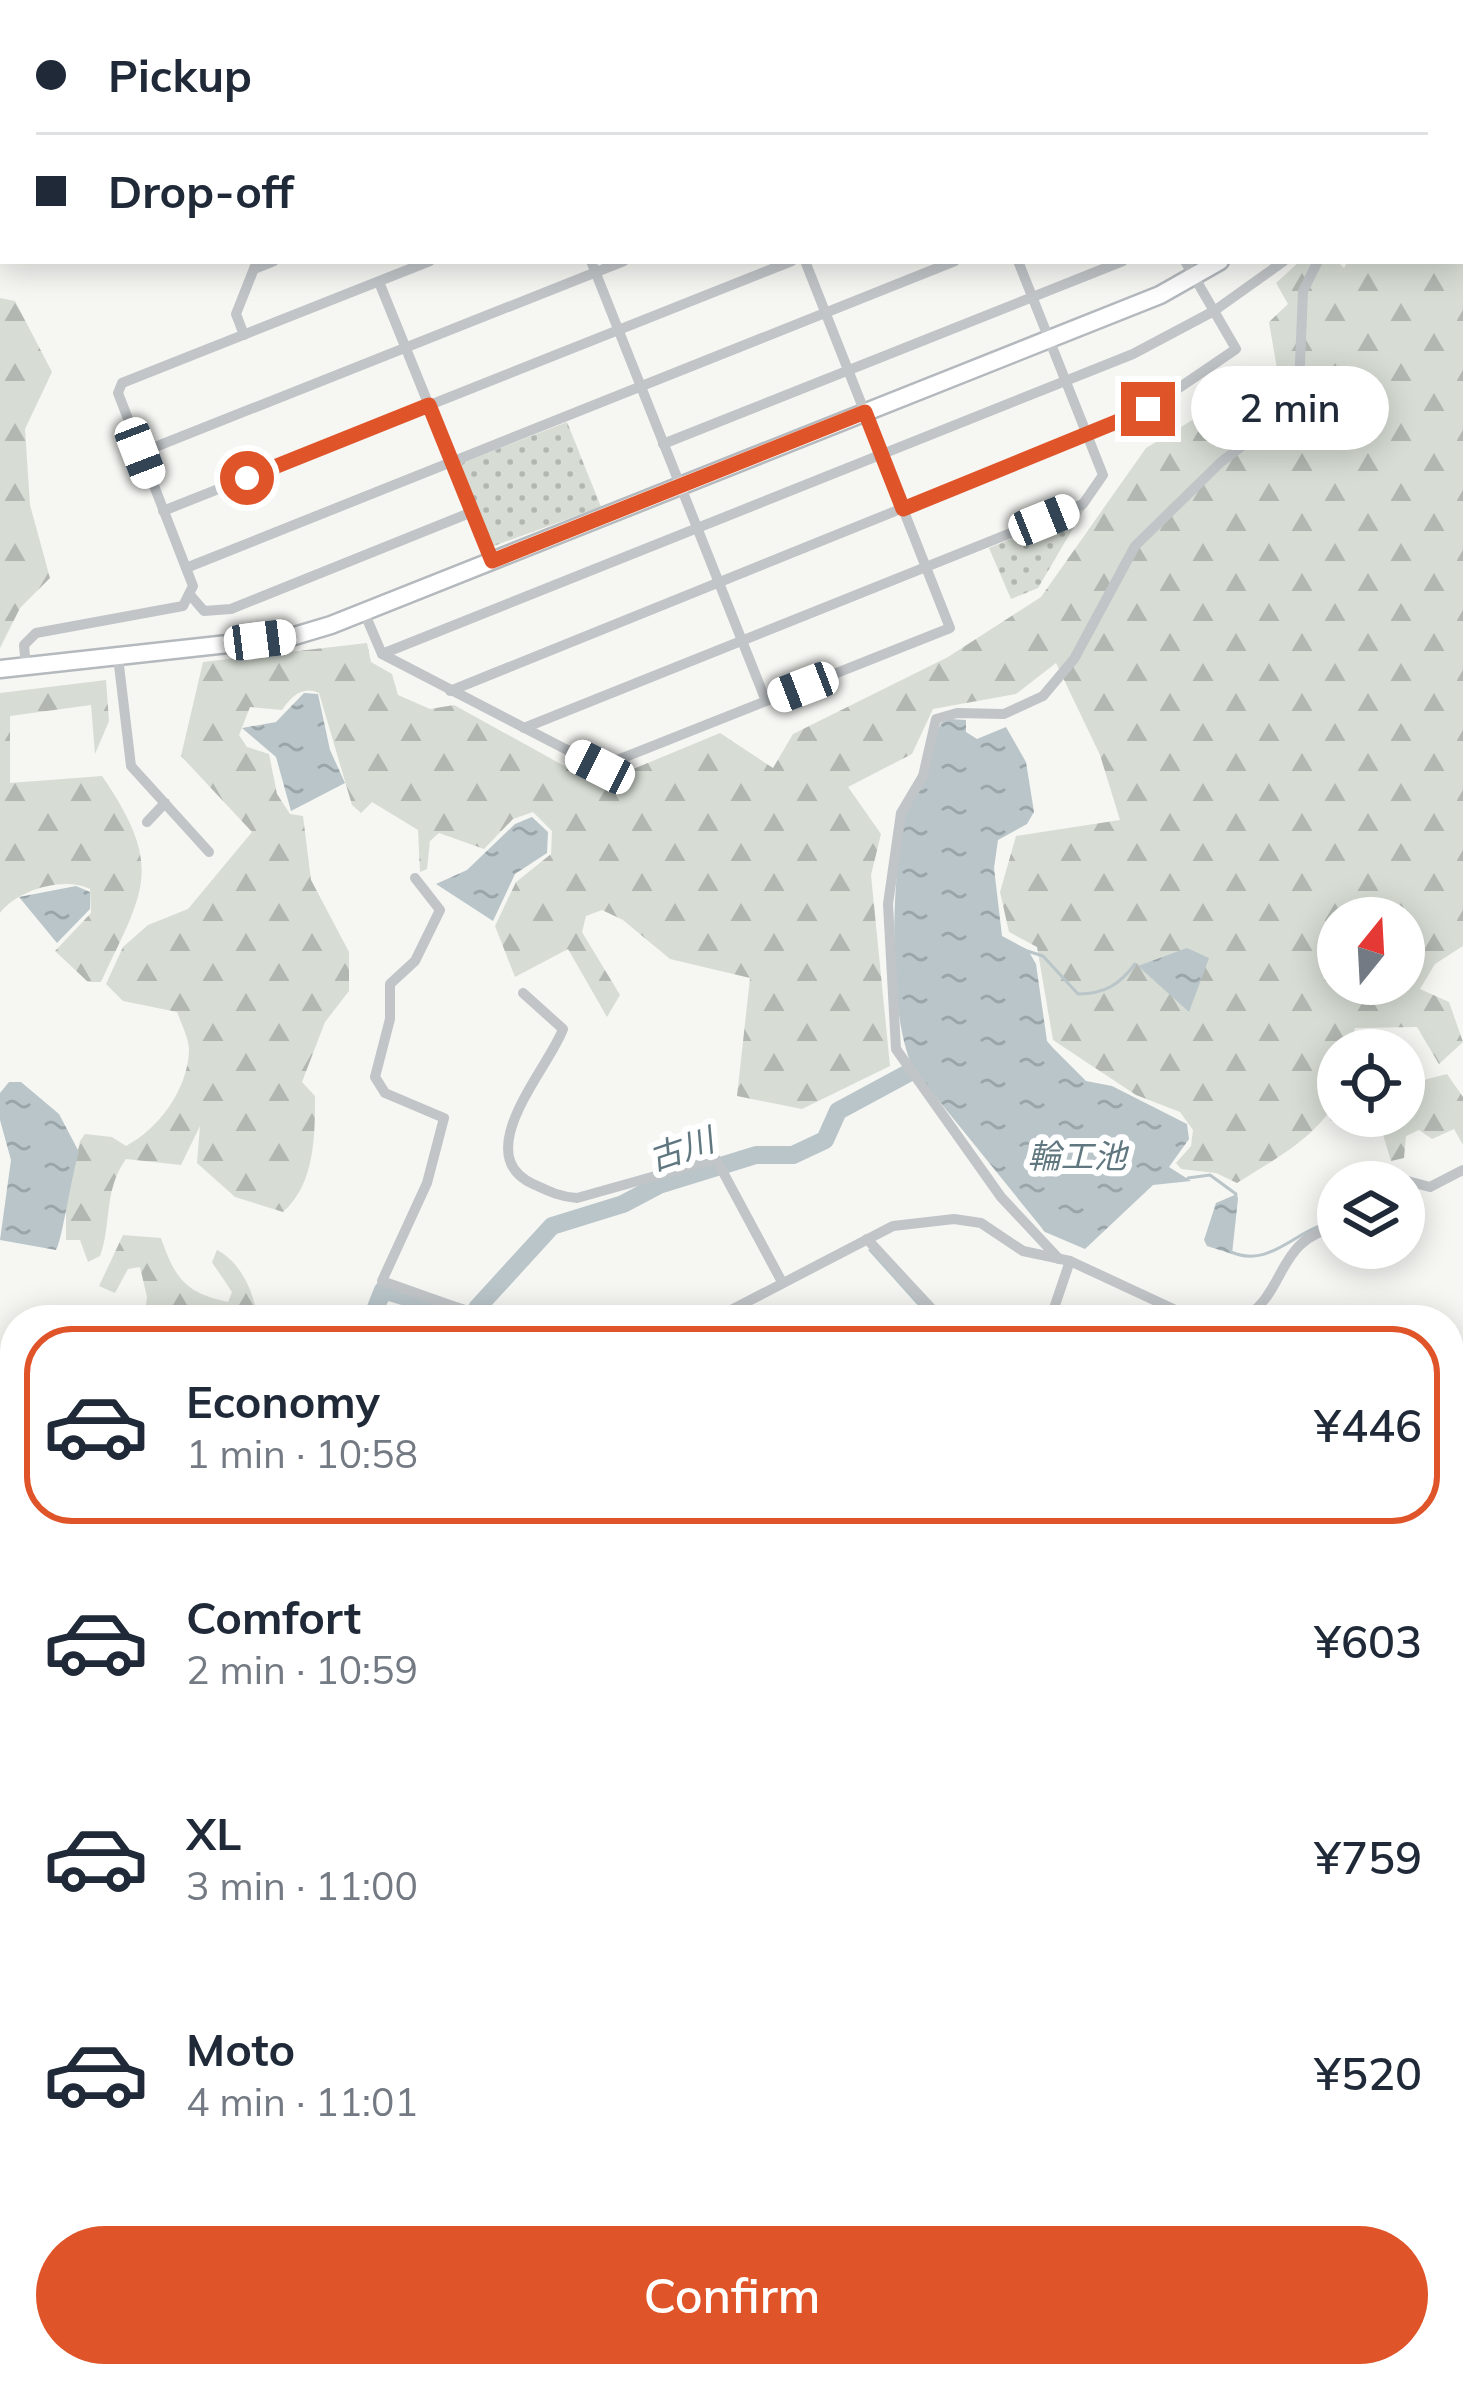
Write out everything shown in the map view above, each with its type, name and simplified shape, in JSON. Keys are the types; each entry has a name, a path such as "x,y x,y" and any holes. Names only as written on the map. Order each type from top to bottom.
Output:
{"street":[{"path":"423,264 122,383 118,393 186,568 191,596 204,610 231,609 472,512"},
{"path":"163,511 784,264"},
{"path":"364,612 382,654 600,767 950,628 806,264"},
{"path":"186,568 948,264"},
{"path":"524,728 1083,504 1103,476 1019,264"},
{"path":"1078,264 1083,277"},
{"path":"663,444 1116,264"},
{"path":"382,654 1067,381 1214,311 1280,264"},
{"path":"1065,1260 1001,1197 909,1073 892,1018 888,904 901,813 922,776 936,719 1004,714 1043,696 1074,659 1135,546 1221,462 1284,414 1299,387 1303,291 1316,264"},
{"path":"244,334 236,314 256,265"},
{"path":"140,453 406,349 593,267 766,701"},
{"path":"0,669 290,637 364,612 1050,339 1190,269 1236,349 1148,409 1088,437 450,691"},
{"path":"379,282 492,561"},
{"path":"26,668 24,646 36,633 183,606 191,596"},
{"path":"118,657 131,766 209,852"},
{"path":"147,822 165,803"},
{"path":"416,878 440,910 415,961 390,984 386,1043 375,1077 385,1094 444,1118 427,1183 382,1281 450,1305"},
{"path":"523,993 562,1029 509,1133 513,1166 523,1179 562,1197 577,1198 716,1159 782,1282"},
{"path":"1425,1187 1463,1170"},
{"path":"740,1305 907,1223 967,1220 1023,1251 1065,1260 1165,1305"},
{"path":"1263,1305 1283,1264 1302,1240 1317,1234"},
{"path":"867,1239 928,1305"},
{"path":"1054,1305 1065,1260"}],"green space":[{"path":"1297,264 1340,264 1344,268 1346,264 1463,264 1463,946 1435,964 1425,981 1425,897 1317,897 1317,1005 1425,1005 1425,991 1449,1002 1463,1042 1439,1064 1425,1040 1425,1029 1317,1029 1317,1127 1237,1183 1216,1173 1181,1169 1176,1163 1191,1146 1193,1130 1180,1112 1136,1095 1053,1040 1037,947 1009,932 1000,892 1016,836 1120,820 1100,755 1056,663 1016,694 933,709 912,754 848,787 881,834 871,875 890,1066 802,1109 737,1096 750,978 670,959 623,920 602,910 586,916 582,932 620,995 607,1017 568,949 515,977 495,926 516,882 551,854 552,831 533,812 513,819 484,849 439,833 430,841 427,869 420,872 418,830 372,802 361,813 352,805 319,693 307,690 282,710 250,707 239,735 247,747 269,754 277,794 290,814 303,816 311,880 349,952 349,991 325,1022 302,1082 315,1096 315,1111 311,1158 302,1188 283,1212 235,1197 197,1163 200,1126 181,1165 126,1159 114,1183 100,1256 88,1262 80,1240 66,1240 66,1206 80,1141 85,1134 112,1137 126,1146 138,1139 169,1107 187,1065 189,1046 177,1012 123,1001 106,984 123,947 148,925 188,909 252,832 181,756 203,662 367,643 371,662 392,674 398,695 430,709 454,705 597,784 720,733 773,768 793,734 948,657 1041,597 1146,448 1277,369 1269,322 1288,304 1276,283"},
{"path":"0,298 15,301 52,372 25,429 30,505 50,578 20,608 0,648"},
{"path":"567,422 601,507 491,547 459,470 462,463"},
{"path":"1085,508 1038,588 1011,599 989,548"},
{"path":"106,680 109,721 95,754 91,705 10,716 10,783 102,776 122,807 141,857 137,901 128,924 101,982 88,982 55,951 91,913 90,889 67,884 42,888 18,898 0,913 0,693"},
{"path":"1447,1074 1463,1097 1463,1145 1454,1129 1432,1139 1425,1134 1425,1080"},
{"path":"1384,1137 1406,1137 1404,1158 1391,1161"},
{"path":"123,1235 161,1238 184,1282 201,1294 228,1302 232,1292 212,1262 217,1250 245,1280 254,1305 146,1305 140,1267 128,1269 115,1293 99,1286"}],"water":[{"path":"304,693 318,694 330,750 345,783 291,811 276,757 242,728 276,722"},
{"name":"輪工池","path":"966,720 966,732 977,739 1006,727 1026,762 1034,812 1027,824 998,840 994,868 1002,936 1028,950 1036,964 1047,1041 1086,1081 1112,1086 1187,1124 1189,1139 1169,1167 1191,1181 1153,1185 1085,1249 1045,1232 914,1070 905,1046 894,947 900,845 920,771 941,723"},
{"path":"532,817 548,832 547,853 515,874 493,921 436,884 467,870 515,824"},
{"path":"76,886 90,892 90,909 57,943 19,897"},
{"path":"1187,948 1209,958 1189,1012 1138,966"},
{"path":"9,1082 21,1082 59,1114 79,1152 56,1250 0,1240 11,1160 0,1120 0,1093"},
{"path":"1237,1194 1232,1254 1207,1246 1204,1240 1216,1203"}],"waterway":[{"path":"1024,950 1043,956 1078,994 1111,986 1135,964"},
{"name":"古川","path":"480,1305 552,1226 756,1155 793,1155 825,1140 838,1111 914,1070"},
{"path":"1188,1178 1210,1175 1236,1194"},
{"path":"1231,1252 1245,1256 1271,1252 1317,1228"},
{"path":"870,1250 920,1305"},
{"name":"古川","path":"377,1305 383,1290 434,1305"}],"route":[{"path":"247,478 429,405 492,561 865,412 903,509 1148,409"}]}
